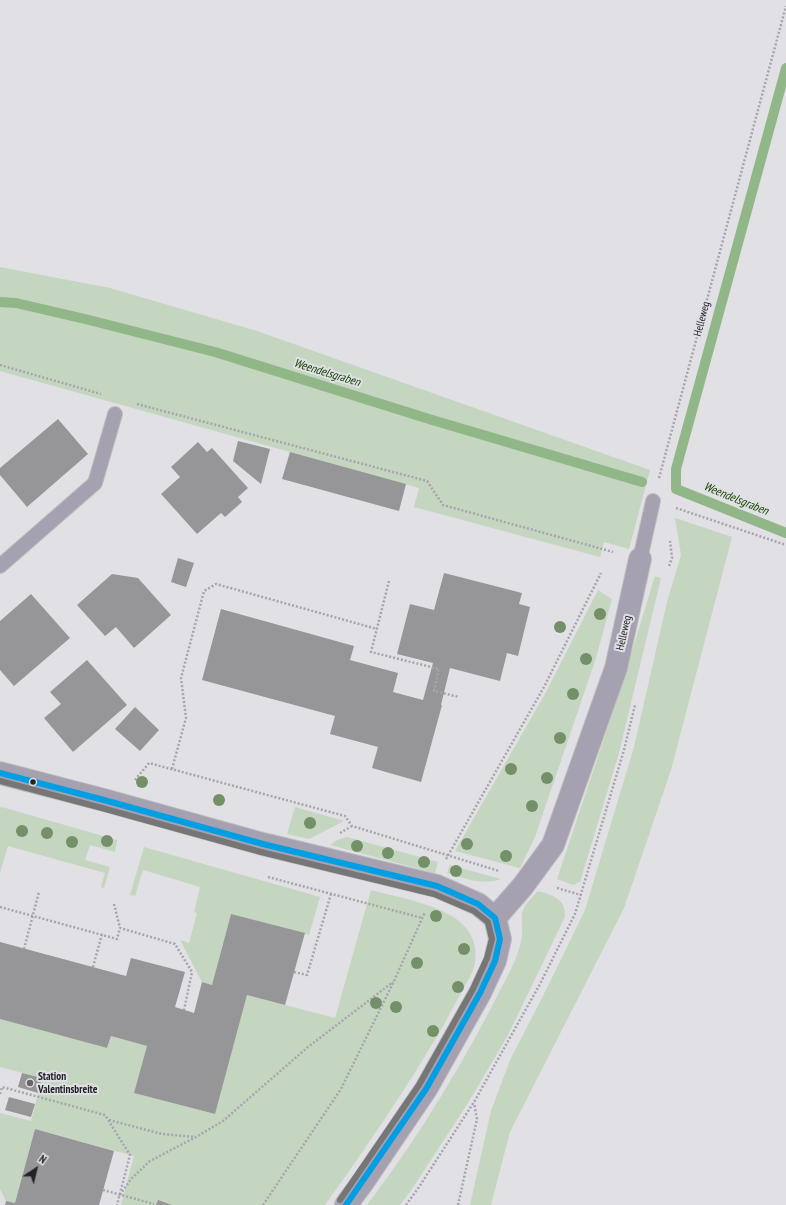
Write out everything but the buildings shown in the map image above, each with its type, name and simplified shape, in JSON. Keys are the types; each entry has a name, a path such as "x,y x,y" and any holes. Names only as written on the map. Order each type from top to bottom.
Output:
{"street":[{"name":"Helleweg","path":"494,918 528,879 553,845 616,668 640,559"},
{"path":"0,773 264,844 436,886 478,904 494,918 500,939 495,961 480,993 426,1089 346,1205"}],"lane":[{"path":"0,566 95,483 115,414"},
{"name":"Helleweg","path":"640,559 653,501"}],"path":[{"name":"Helleweg","path":"653,501 786,6"},
{"path":"0,365 104,394"},
{"path":"134,403 426,481 443,505 640,559"},
{"path":"653,501 786,546"},
{"path":"264,1205 341,1089 394,981 436,886 447,856 544,687 601,573"},
{"path":"389,581 371,652 439,670 434,691 459,697"},
{"path":"172,769 186,718 181,678 204,591 216,584 377,629"},
{"path":"406,1205 474,1102 540,984 575,914 624,750 635,704"},
{"path":"116,803 149,763 345,816 352,826 447,856 528,879"},
{"path":"24,948 39,892"},
{"path":"294,972 308,975 331,894"},
{"path":"352,900 422,918"},
{"path":"0,906 117,939 120,928 114,904"},
{"path":"120,928 175,944 192,972 184,1010"},
{"path":"93,967 102,934"},
{"path":"120,1195 131,1179 150,1161 223,1121 308,1047 394,981"},
{"path":"0,1094 2,1088 105,1115 130,1155 117,1205"},
{"path":"458,1205 477,1119 474,1102"},
{"path":"108,1120 162,1134 196,1137"},
{"path":"103,1190 154,1204"}],"green space":[{"path":"0,267 110,288 257,331 650,470 629,549 604,542 600,557 414,507 419,488 0,371"},
{"path":"675,518 732,537 671,770 624,908 510,1132 491,1205 470,1205 491,1111 510,1060 585,910 634,747 667,602 681,555"},
{"path":"655,576 661,578 619,753 580,882 573,885 557,879 619,694"},
{"path":"598,590 612,599 596,658 535,837 520,868 455,851 546,692"},
{"path":"2,807 117,840 115,852 90,845 85,860 110,867 104,888 101,887 105,873 8,846 0,873 0,808"},
{"path":"295,807 344,821 309,839 287,834"},
{"path":"347,837 438,862 435,873 330,845 337,840"},
{"path":"144,847 320,897 309,935 231,914 212,985 202,982 180,940 189,943 197,913 194,912 200,887 143,870 135,896 130,895"},
{"path":"450,865 501,879 487,882 467,879 447,873"},
{"path":"371,890 426,904 453,916 463,924 474,942 476,954 475,963 468,981 428,1051 356,1162 325,1205 121,1205 134,1156 35,1129 15,1203 6,1201 0,1189 0,1113 31,1121 42,1078 0,1067 0,1019 107,1048 111,1036 147,1046 135,1093 214,1114 247,995 335,1018"},
{"path":"538,891 549,894 558,899 565,911 565,917 507,1037 468,1103 400,1205 367,1205 406,1151 424,1123 459,1066 492,1007 510,972 520,946 522,935 522,913 524,907"}],"waterway":[{"path":"786,68 676,469 676,489 786,533"},
{"name":"Weendelsgraben","path":"0,302 16,303 85,319 215,352 429,419 642,482"}],"transit line":[{"path":"0,773 263,844 437,886 478,904 495,918 500,939 495,961 480,993 426,1089 346,1205"},
{"path":"0,781 261,852 434,894 474,911 488,922 492,939 487,958 473,989 419,1085 340,1200"}],"place":[{"name":"Station Valentinsbreite","path":"30,1083"}]}
